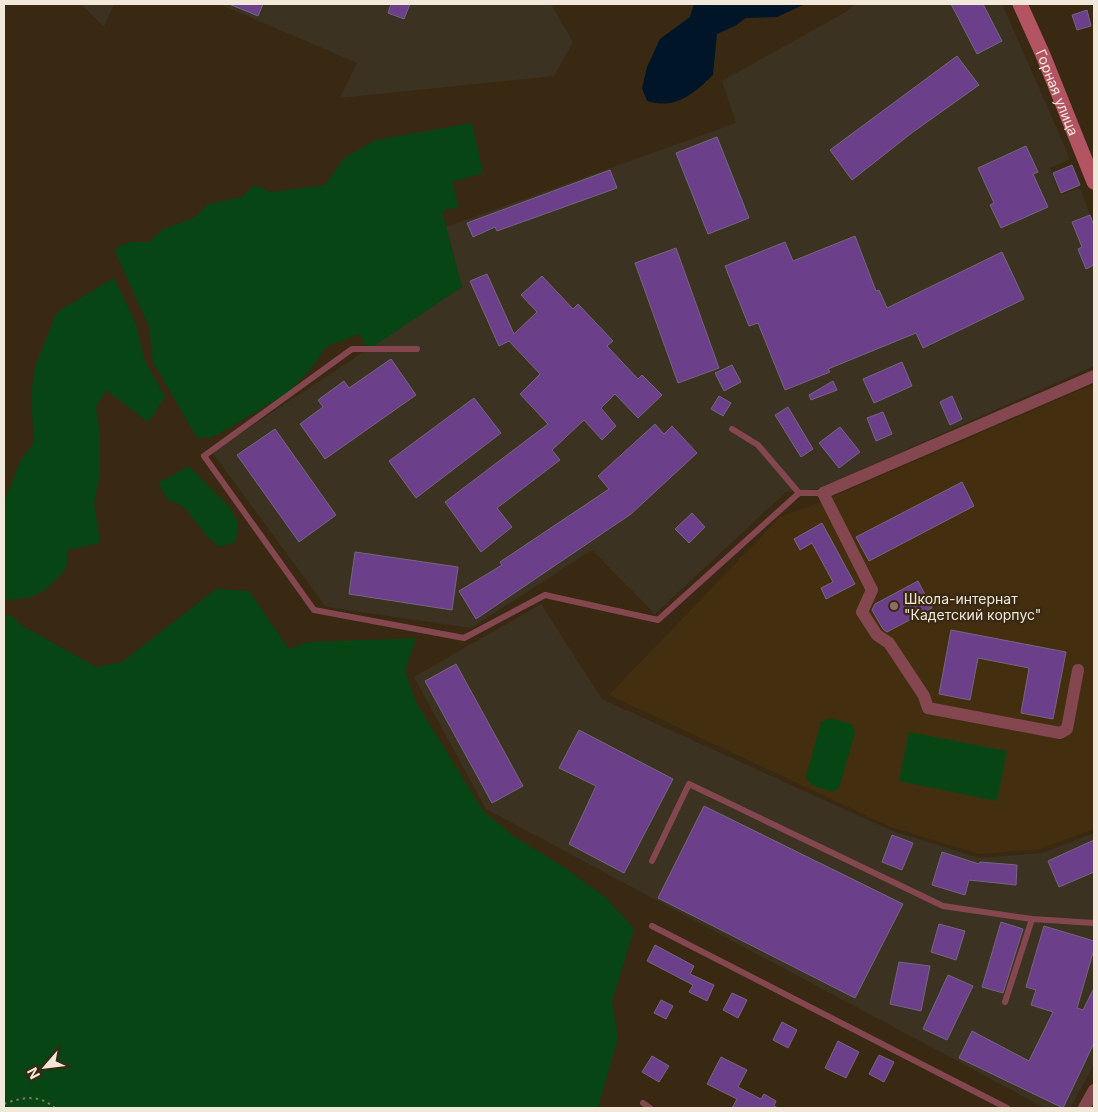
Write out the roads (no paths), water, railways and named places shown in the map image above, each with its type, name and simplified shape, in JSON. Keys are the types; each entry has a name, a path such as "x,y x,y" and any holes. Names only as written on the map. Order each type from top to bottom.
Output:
{"street":[{"name":"Горная улица","path":"1020,4 1044,55 1094,182"},
{"path":"1078,670 1067,729 1060,733 928,708 924,696 889,643 877,635 862,612 872,590 823,493 1094,376"},
{"path":"1084,1108 1094,1090"}],"lane":[{"path":"417,349 352,349 204,456 314,610 464,638 546,595 658,620 799,493 823,493"},
{"path":"732,429 758,445 799,493"},
{"path":"652,861 689,784 943,906 1032,919 1094,922"},
{"path":"1004,1002 1032,919"},
{"path":"652,926 1007,1108"},
{"path":"642,1104 650,1108"}],"water":[{"path":"694,4 805,4 777,17 746,18 735,26 717,34 713,75 691,94 675,102 657,103 647,101 642,88 647,67 660,39 690,17"}],"place":[{"name":"Школа-интернат \"Кадетский корпус\"","path":"894,606"}]}
